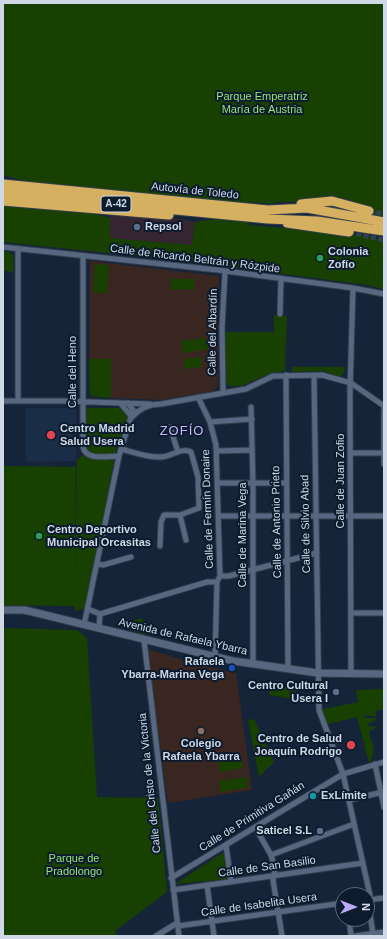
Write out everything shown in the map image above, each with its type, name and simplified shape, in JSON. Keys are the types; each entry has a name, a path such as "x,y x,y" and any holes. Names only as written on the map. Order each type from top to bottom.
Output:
{"highway":[{"path":"3,178 29,187"},
{"name":"Autovía de Toledo","path":"3,184 262,210 316,209 383,229"},
{"name":"Autovía de Toledo","path":"3,193 268,219 317,221 383,229"},
{"path":"3,201 195,217 228,215"},
{"path":"286,210 296,205 324,201 369,211"},
{"path":"268,219 304,227 349,232"}],"main road":[{"name":"Avenida de Rafaela Ybarra","path":"3,610 24,610 215,657 318,673 384,674"}],"street":[{"name":"Calle de Ricardo Beltrán y Rózpide","path":"3,247 282,279 353,288 384,294"},
{"path":"18,249 18,401"},
{"name":"Calle del Heno","path":"83,256 84,451 90,456 118,456"},
{"name":"Calle del Albardín","path":"223,392 222,328 225,272"},
{"path":"280,314 282,279"},
{"name":"Calle de Juan Zofio","path":"352,674 351,383 353,288"},
{"name":"Calle de Antonio Prieto","path":"286,375 288,669"},
{"name":"Calle de Silvio Abad","path":"314,375 318,673 321,716 343,774 368,887"},
{"path":"3,401 83,401 121,404 161,404 246,388 273,376 322,375 351,383 384,406"},
{"name":"Calle de Fermín Donaire","path":"198,397 210,422 217,451 220,576"},
{"path":"84,625 98,564 118,456 132,417 133,410 128,403"},
{"path":"121,404 132,417"},
{"path":"132,417 138,410 152,404"},
{"name":"Calle de Marina Vega","path":"251,406 253,483 253,663"},
{"path":"384,410 384,464"},
{"path":"210,422 252,419"},
{"path":"170,427 178,452"},
{"path":"121,449 159,458 178,452 191,452 198,477 200,504 196,510 180,516 164,516 161,522 160,546"},
{"path":"217,451 252,450"},
{"path":"351,453 384,452"},
{"path":"218,483 286,483"},
{"path":"180,516 186,540"},
{"path":"219,516 384,516"},
{"path":"88,609 100,614 207,582 217,582 220,576 229,576 317,553"},
{"path":"98,564 103,565 131,557"},
{"name":"Calle de Fermín Donaire","path":"215,657 217,582"},
{"path":"90,600 91,607 100,614"},
{"path":"352,613 384,613"},
{"path":"99,628 100,614"},
{"name":"Calle del Cristo de la Victoria","path":"144,640 179,936"},
{"name":"Calle de Primitiva Gañán","path":"171,878 343,774 384,762"},
{"path":"375,764 384,807"},
{"path":"349,800 382,792"},
{"path":"271,855 354,824"},
{"path":"255,827 271,855 275,869 274,876 282,936"},
{"path":"226,845 232,882"},
{"name":"Calle de San Basilio","path":"173,890 363,863"},
{"path":"207,885 214,936"},
{"name":"Calle de Isabelita Usera","path":"178,925 212,922 335,904"},
{"path":"156,936 178,925"},
{"name":"Calle de Silvio Abad","path":"372,927 373,934"},
{"path":"355,936 384,932"}],"shaded area":[{"path":"110,212 176,218 195,222 192,245 109,238"},
{"path":"90,261 219,276 218,385 214,391 161,400 111,398 111,359 89,359"},
{"name":"Centro Madrid Salud Usera","path":"26,408 76,408 76,461 26,462"},
{"name":"Colegio Rafaela Ybarra","path":"147,649 203,666 236,673 252,790 168,803"}],"green space":[{"name":"Parque Emperatriz María de Austria","path":"3,3 384,3 384,219 368,213 369,210 302,202 276,202 273,204 165,197 30,183 3,175"},
{"path":"3,205 85,212 110,218 110,238 192,245 195,222 222,218 246,221 249,225 364,235 384,240 384,289 367,285 193,262 3,242"},
{"path":"3,251 13,255 13,273 3,270"},
{"path":"95,264 109,265 107,293 93,292"},
{"path":"171,279 194,279 194,289 171,290"},
{"path":"274,315 287,316 285,371 271,373 241,386 229,386 226,382 225,332 274,332"},
{"path":"206,338 208,349 183,353 181,341"},
{"path":"201,357 202,367 185,369 184,359"},
{"path":"89,359 111,359 111,398 90,396"},
{"path":"292,367 345,367 344,372 340,377 323,371 292,372"},
{"name":"Centro Deportivo Municipal Orcasitas","path":"87,408 121,408 128,418 116,450 86,608 75,611 74,606 3,605 3,466 76,467 75,591 77,460 85,454"},
{"path":"142,618 147,635 131,630 131,621"},
{"name":"Parque de Pradolongo","path":"3,628 77,630 87,638 97,797 158,798 167,892 115,931 118,936 3,936"},
{"path":"271,683 296,686 294,699 269,695"},
{"path":"384,689 384,709 375,711 377,717 364,715 365,718 376,718 376,720 369,723 367,726 379,727 371,730 369,734 374,748 371,762 369,763 357,717 324,725 319,710 358,702 356,690"},
{"path":"254,719 274,762 259,777 248,720"},
{"path":"242,758 243,768 220,772 218,761"},
{"path":"246,777 248,787 221,792 219,781"},
{"path":"224,852 228,879 175,884"}],"tunnel":[{"path":"369,211 384,214"},
{"path":"349,232 384,240"}],"place":[{"name":"Repsol","path":"137,227"},
{"name":"Colonia Zofío","path":"320,258"},
{"name":"Centro Madrid Salud Usera","path":"51,435"},
{"name":"Centro Deportivo Municipal Orcasitas","path":"39,536"},
{"name":"Rafaela Ybarra-Marina Vega","path":"232,668"},
{"name":"Centro Cultural Usera I","path":"336,692"},
{"name":"Colegio Rafaela Ybarra","path":"201,731"},
{"name":"Centro de Salud Joaquín Rodrigo","path":"351,745"},
{"name":"ExLímite","path":"313,796"},
{"name":"Saticel S.L","path":"320,831"}],"district":[{"name":"ZOFÍO","path":"182,431"}]}
